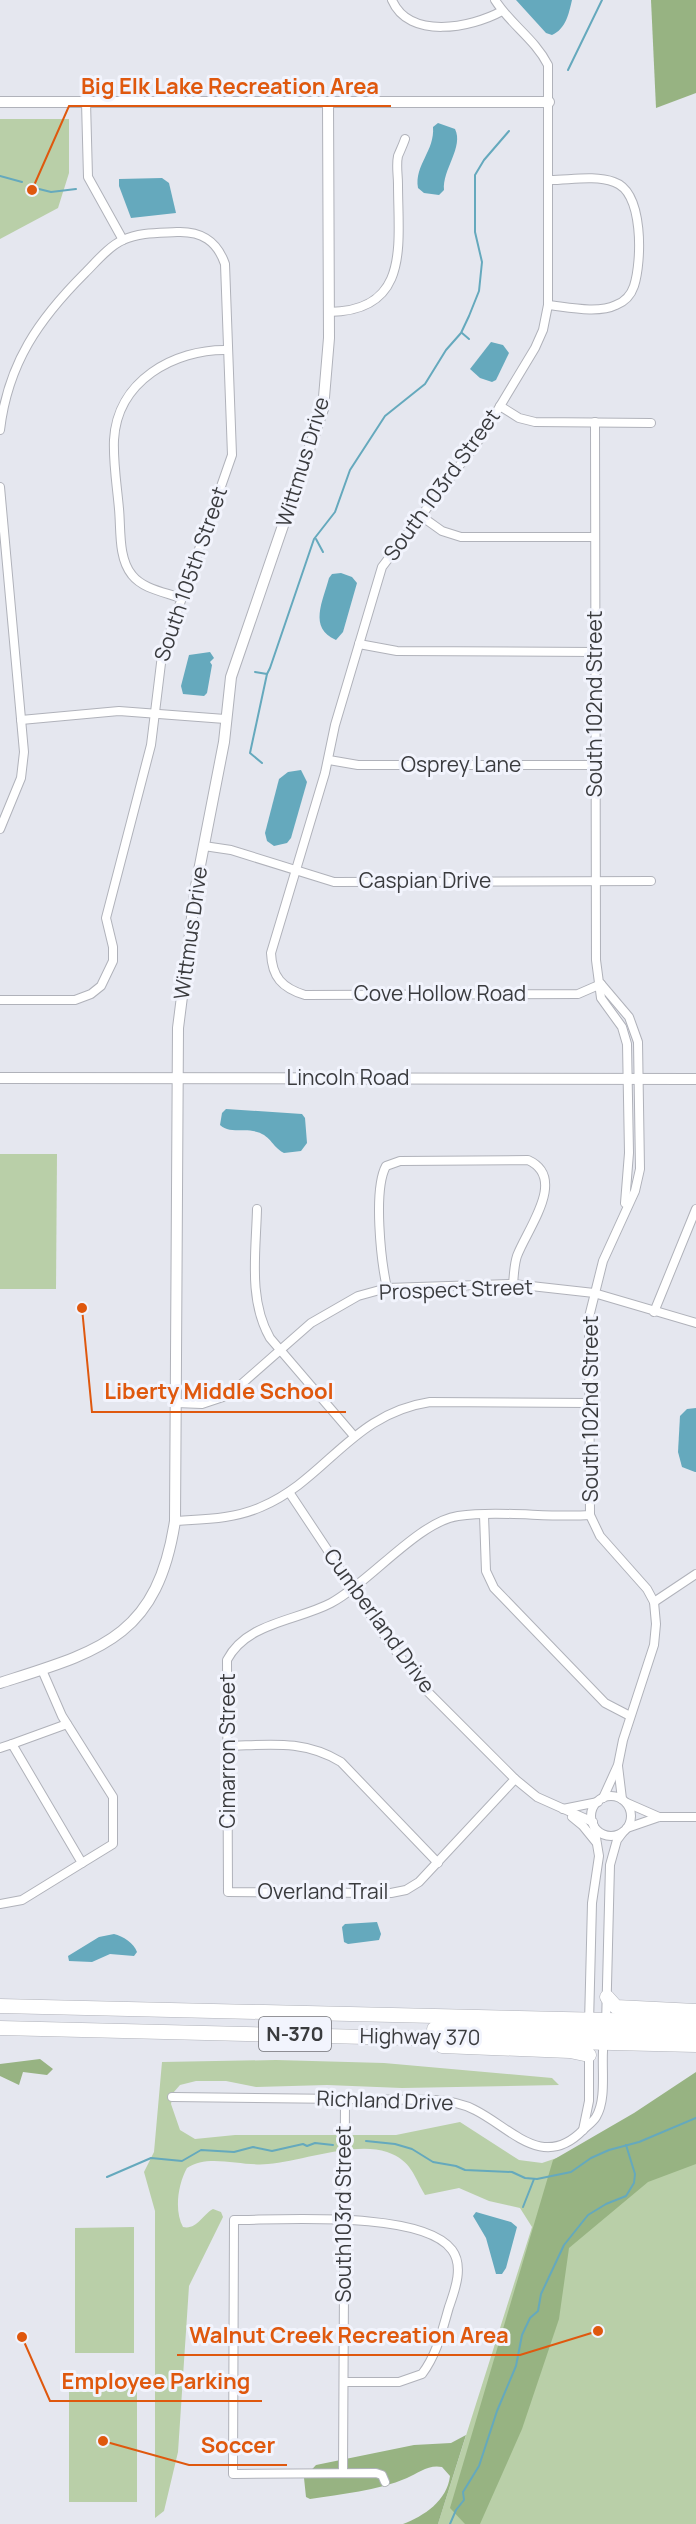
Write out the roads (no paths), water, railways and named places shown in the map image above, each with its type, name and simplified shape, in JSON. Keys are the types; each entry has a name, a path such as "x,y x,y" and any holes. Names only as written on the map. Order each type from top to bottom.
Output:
{"highway":[{"path":"607,1996 616,2007 696,2011"},
{"name":"Highway 370","path":"0,2006 596,2033 696,2044"},
{"name":"Highway 370","path":"0,2028 372,2036 596,2033 696,2022"},
{"path":"596,2033 613,2030 696,2034"}],"street":[{"path":"392,0 399,13 411,23 418,25 474,24 502,11"},
{"name":"South 103rd Street","path":"280,983 272,968 271,953 329,760 335,725 382,567 476,444 535,348 545,323 548,305 550,180 548,65 539,48 502,11 495,0"},
{"path":"0,102 549,102"},
{"path":"0,430 4,404 17,363 39,324 63,294 123,240 88,177 86,102"},
{"name":"Wittmus Drive","path":"0,1683 42,1670 105,1645 134,1621 162,1579 175,1521 178,1028 231,677 322,410 327,382 328,102"},
{"path":"329,312 361,308 382,295 392,281 398,249 398,157 405,139"},
{"path":"548,305 605,309 627,298 634,288 637,243 636,209 625,189 615,182 600,179 550,180"},
{"name":"South 105th Street","path":"0,1000 75,1000 91,994 101,986 113,961 114,947 106,918 151,745 162,655 232,455 225,264 220,249 198,233 142,234 123,240"},
{"path":"181,598 147,586 130,574 125,564 114,454 117,421 140,382 153,371 185,354 227,350"},
{"path":"500,406 519,418 535,422 651,423"},
{"name":"South 102nd Street","path":"595,423 596,960 601,984 612,994 636,1030 634,1079 639,1176 603,1261 589,1317 590,1515 600,1536 638,1577 654,1602"},
{"path":"0,487 24,752 21,778 0,829"},
{"path":"421,516 442,531 461,537 594,537"},
{"path":"359,644 397,651 595,651"},
{"path":"21,720 119,711 225,719"},
{"name":"Osprey Lane","path":"329,760 358,765 594,765"},
{"name":"Caspian Drive","path":"204,846 231,850 334,882 651,880"},
{"name":"Cove Hollow Road","path":"280,983 292,991 305,994 578,994 601,984"},
{"name":"Lincoln Road","path":"0,1078 696,1079"},
{"path":"387,1288 381,1238 380,1180 386,1166 400,1161 528,1160 540,1167 545,1174 545,1190 517,1257 513,1284"},
{"path":"257,1209 256,1304 261,1322 280,1350 354,1436"},
{"path":"654,1312 696,1209"},
{"name":"Prospect Street","path":"176,1403 202,1404 229,1395 280,1350 333,1309 358,1296 387,1288 513,1284 594,1293 696,1323"},
{"path":"175,1521 232,1517 262,1507 289,1492 354,1436 391,1412 409,1405 430,1402 589,1403"},
{"name":"Cumberland Drive","path":"289,1492 388,1641 427,1691 515,1779 537,1797 594,1824"},
{"path":"484,1515 486,1571 494,1588 605,1703 630,1716"},
{"name":"Cimarron Street","path":"228,1892 226,1676 228,1660 235,1646 248,1635 331,1603 353,1589 433,1526 457,1516 590,1515"},
{"path":"583,2130 589,2101 596,2033 592,1903 600,1856 592,1813 618,1765 630,1716 654,1644 654,1602 696,1574"},
{"path":"0,1904 22,1900 113,1844 115,1803 67,1724 42,1670"},
{"path":"0,1748 67,1724"},
{"path":"12,1744 82,1863"},
{"path":"227,1746 288,1744 317,1749 329,1755 340,1762 438,1863"},
{"path":"596,2033 607,1996 610,1865 616,1840 625,1830 631,1816 625,1801 618,1765"},
{"name":"Overland Trail","path":"228,1892 392,1893 406,1890 419,1882 438,1863 515,1779"},
{"path":"562,1810 609,1796 625,1801 659,1818"},
{"path":"562,1810 584,1826 598,1844"},
{"path":"594,1824 610,1836 659,1818 696,1817"},
{"name":"Richland Drive","path":"172,2097 435,2100 460,2103 477,2110 520,2139 546,2148 570,2141 596,2117 601,2100 596,2033"},
{"name":"South103rd Street","path":"343,2473 345,2099"},
{"path":"344,2382 399,2382 422,2374 435,2353 457,2284 458,2264 453,2250 440,2239 424,2232 365,2219 234,2220 233,2474 379,2474 386,2482"}],"water":[{"path":"516,0 572,0 564,25 552,35 546,33"},
{"path":"438,123 455,129 457,136 455,151 444,182 444,190 439,195 424,193 418,188 419,172 431,143 433,127"},
{"path":"162,178 169,183 176,213 131,218 119,186 119,179"},
{"path":"491,342 503,345 509,353 496,380 492,382 480,378 470,369"},
{"path":"341,573 352,577 357,583 343,632 336,640 327,635 322,628 320,613 329,578 332,574"},
{"path":"210,652 214,658 210,662 212,665 207,693 204,696 183,694 181,686 189,655"},
{"path":"301,770 307,782 291,838 287,843 274,846 267,841 265,833 279,779 288,772"},
{"path":"226,1109 302,1114 305,1118 307,1143 301,1151 284,1153 264,1135 249,1130 231,1130 220,1125 222,1113"},
{"path":"696,1408 695,1472 682,1467 678,1452 680,1416 687,1409"},
{"path":"377,1922 381,1934 379,1940 348,1944 344,1942 342,1927 345,1924"},
{"path":"114,1934 131,1943 137,1952 134,1956 110,1954 92,1962 69,1961 68,1956 99,1937"},
{"path":"476,2212 511,2222 517,2227 506,2268 502,2274 496,2274 486,2238 473,2216"}],"waterway":[{"path":"568,70 602,0"},
{"path":"255,672 267,674 270,668 314,539 335,512 350,470 385,416 425,384 446,350 461,333 469,316 479,291 482,262 475,232 475,175 484,160 509,131"},
{"path":"0,176 22,182"},
{"path":"35,188 51,192 76,189"},
{"path":"462,333 469,339"},
{"path":"316,539 323,552"},
{"path":"262,763 250,753 267,674"},
{"path":"366,2141 395,2144 412,2149 433,2162 465,2170 512,2172 525,2178 537,2179 571,2172 591,2158 609,2150 639,2142 696,2118"},
{"path":"107,2177 151,2158 182,2161 201,2150 234,2152 253,2147 272,2151 303,2144 307,2146 315,2143 333,2145"},
{"path":"450,2524 456,2510 464,2500 463,2492 479,2466 497,2411 516,2366 522,2335 530,2318 538,2311 541,2294 564,2245 588,2215 626,2196 634,2183 635,2174 626,2145"},
{"path":"523,2207 534,2179"}],"place":[{"name":"Big Elk Lake Recreation Area","path":"32,190"},
{"name":"Liberty Middle School","path":"82,1308"},
{"name":"Walnut Creek Recreation Area","path":"598,2331"},
{"name":"Employee Parking","path":"22,2337"},
{"name":"Soccer","path":"103,2441"}]}
